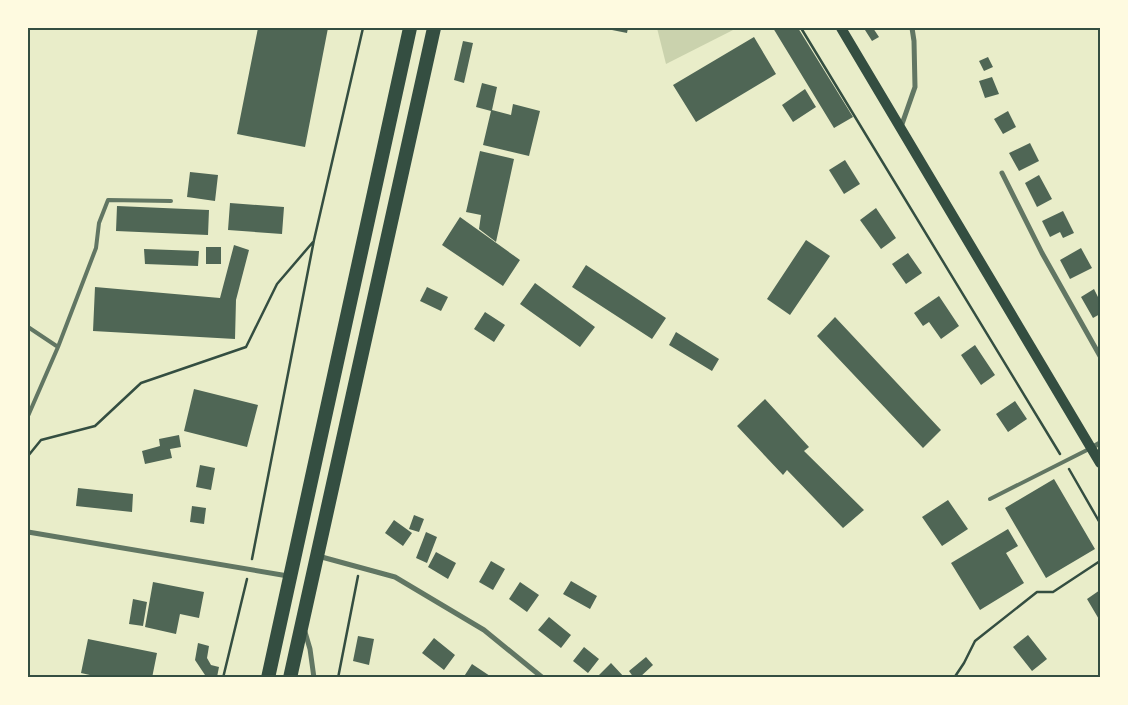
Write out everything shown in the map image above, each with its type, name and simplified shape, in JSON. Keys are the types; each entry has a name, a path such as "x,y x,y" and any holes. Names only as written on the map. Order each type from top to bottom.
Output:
{"highway":[{"path":"268,678 410,28"},
{"path":"290,678 434,28"}],"main road":[{"path":"840,28 1096,445 1100,463"}],"street":[{"path":"901,127 915,88 912,28"},
{"path":"1002,173 1042,253 1100,356"},
{"path":"28,532 291,577"},
{"path":"317,556 395,577 484,630 543,678"},
{"path":"302,623 310,649 314,678"}],"lane":[{"path":"28,416 58,346 96,248 99,223 108,200 171,201"},
{"path":"28,327 58,346"},
{"path":"990,499 1096,445"}],"path":[{"path":"223,678 250,569 314,240 363,28"},
{"path":"801,28 1064,460 1100,523"},
{"path":"28,456 41,440 96,426 141,384 246,347 277,284 314,240"},
{"path":"954,678 964,664 975,641 1037,592 1053,592 1100,560"},
{"path":"338,678 360,567"}],"green space":[{"path":"657,28 737,28 666,64"}],"building":[{"path":"258,28 328,28 305,147 237,134"},
{"path":"612,28 628,28 627,33 612,30"},
{"path":"773,28 798,28 853,117 834,128"},
{"path":"873,28 879,37 872,41 865,30"},
{"path":"754,37 776,74 696,122 673,85"},
{"path":"463,41 473,43 464,83 454,80"},
{"path":"988,57 993,67 984,71 979,61"},
{"path":"992,77 999,94 985,98 979,81"},
{"path":"482,83 497,87 492,110 511,115 513,104 540,111 529,156 483,145 491,111 476,107"},
{"path":"805,89 816,107 793,122 782,105"},
{"path":"1008,111 1016,127 1003,134 994,119"},
{"path":"1030,143 1039,161 1019,171 1009,153"},
{"path":"480,151 514,159 496,242 479,229 481,215 466,212"},
{"path":"845,160 860,184 844,194 829,170"},
{"path":"190,172 218,175 215,201 187,197"},
{"path":"1039,175 1052,199 1037,207 1025,183"},
{"path":"230,203 284,207 282,234 228,230"},
{"path":"117,206 209,210 208,235 116,231"},
{"path":"876,208 896,238 881,249 860,220"},
{"path":"1063,211 1074,233 1063,238 1060,232 1050,237 1042,221"},
{"path":"460,217 520,260 503,286 442,245"},
{"path":"806,240 830,256 790,315 767,299"},
{"path":"234,245 249,250 236,300 235,339 93,331 95,287 220,298"},
{"path":"206,247 221,247 221,264 206,264"},
{"path":"1081,248 1092,268 1070,279 1060,260"},
{"path":"144,249 199,251 198,266 145,264"},
{"path":"908,253 922,273 906,284 892,264"},
{"path":"586,265 666,318 652,339 572,287"},
{"path":"535,283 595,327 580,347 520,304"},
{"path":"427,287 448,297 441,311 420,301"},
{"path":"1094,289 1100,301 1100,314 1093,318 1081,297"},
{"path":"939,296 959,326 941,339 929,322 923,326 914,313"},
{"path":"485,312 505,325 494,342 474,329"},
{"path":"835,317 941,430 923,448 817,336"},
{"path":"676,332 719,359 712,371 669,345"},
{"path":"975,345 995,375 981,385 961,355"},
{"path":"194,389 258,405 247,447 184,431"},
{"path":"765,399 809,447 804,451 864,510 843,528 787,470 783,475 737,426"},
{"path":"1015,401 1027,419 1008,432 996,414"},
{"path":"179,435 181,447 170,449 172,458 145,464 142,451 160,446 159,439"},
{"path":"200,465 215,468 211,490 196,487"},
{"path":"1054,479 1095,549 1046,578 1005,508"},
{"path":"78,488 133,494 132,512 76,506"},
{"path":"948,500 968,529 942,546 922,517"},
{"path":"192,506 206,508 204,524 190,522"},
{"path":"414,515 424,519 419,532 409,529"},
{"path":"394,520 412,533 403,546 385,533"},
{"path":"1008,529 1018,546 1006,553 1024,583 980,610 951,563"},
{"path":"426,532 437,537 427,563 416,558"},
{"path":"436,552 456,563 448,579 428,567"},
{"path":"491,561 505,569 493,590 479,582"},
{"path":"571,581 597,596 590,609 563,594"},
{"path":"153,582 204,592 199,618 180,614 176,634 145,627"},
{"path":"520,582 539,595 527,612 509,599"},
{"path":"1100,590 1100,621 1087,599"},
{"path":"133,599 147,602 143,626 129,624"},
{"path":"549,617 571,635 561,648 538,630"},
{"path":"1028,635 1047,659 1032,671 1013,647"},
{"path":"358,636 374,639 369,665 353,661"},
{"path":"434,638 455,655 444,670 422,653"},
{"path":"88,639 157,653 152,678 103,678 81,673"},
{"path":"198,643 209,646 207,658 211,665 219,667 217,677 205,675 195,660"},
{"path":"584,647 599,659 588,673 573,661"},
{"path":"646,657 653,665 639,678 634,678 629,671"},
{"path":"611,663 625,678 596,678"},
{"path":"472,664 493,678 463,678"}]}
